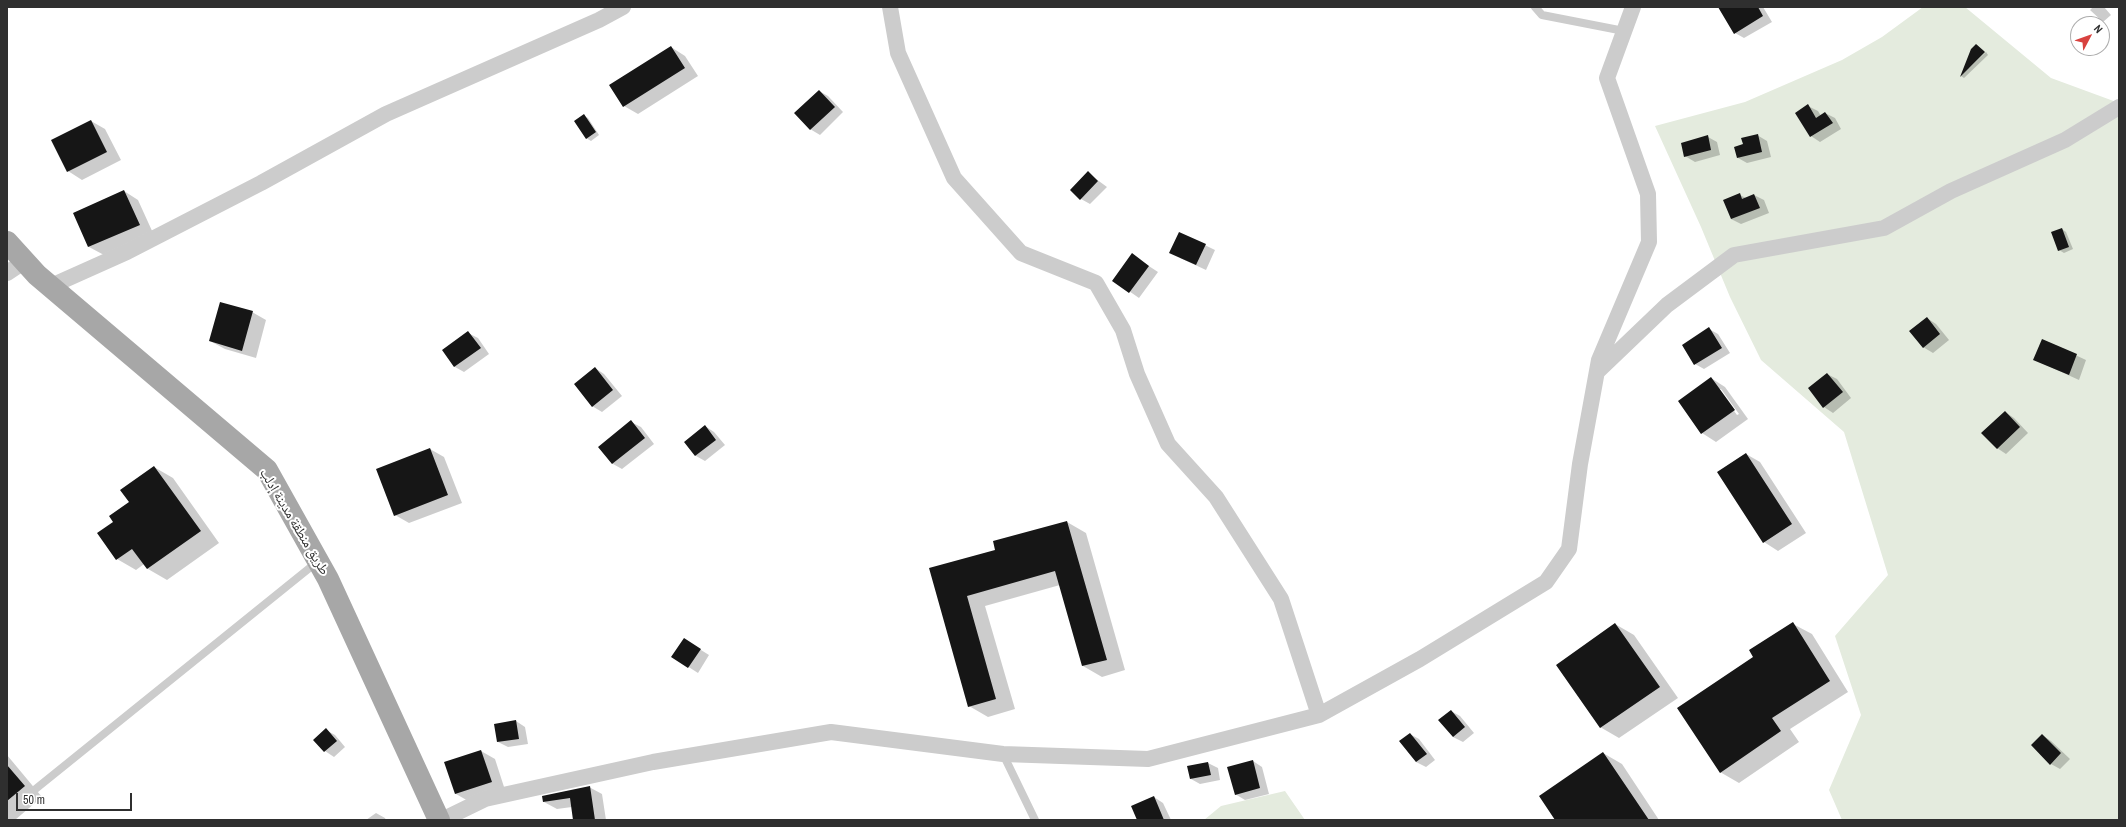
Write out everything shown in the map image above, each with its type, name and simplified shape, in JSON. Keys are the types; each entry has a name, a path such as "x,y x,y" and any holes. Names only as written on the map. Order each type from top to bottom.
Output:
{"main road":[{"name":"طريق منطقة مدينة إدلب","path":"7,242 16,267 51,286 267,470 318,561 439,820"}],"street":[{"path":"51,286 127,252 386,114 599,20 623,7"},
{"path":"890,7 898,53 954,178 1021,253 1096,283 1123,330 1136,374 1168,444 1216,497 1281,600 1319,715"},
{"path":"442,820 485,799 653,762 832,732 1003,754 1148,759 1319,715 1420,659 1546,582 1568,549 1580,464 1598,360 1649,242 1648,194 1607,78 1633,7"},
{"path":"1596,372 1668,305 1734,255 1884,228 1951,191 2065,140 2119,107"}],"lane":[{"path":"1535,7 1542,15 1624,31"},
{"path":"7,812 318,561"},
{"path":"1003,754 1035,820"}],"shaded area":[{"path":"1923,7 1965,7 2051,78 2119,103 2119,820 1842,820 1829,790 1861,715 1835,636 1888,575 1844,432 1761,360 1730,297 1701,227 1655,126 1745,102 1842,60 1882,37"},
{"path":"1285,791 1305,820 1204,820 1221,806"}],"building":[{"path":"1718,7 1758,7 1763,16 1734,34"},
{"path":"1976,44 1985,52 1960,77 1971,49"},
{"path":"671,46 685,68 623,107 609,85"},
{"path":"819,90 835,107 810,130 794,113"},
{"path":"1808,104 1816,118 1825,112 1833,123 1810,137 1795,113"},
{"path":"584,114 596,132 586,139 574,121"},
{"path":"91,120 107,152 67,172 51,140"},
{"path":"1758,134 1762,152 1737,158 1734,147 1743,144 1741,138"},
{"path":"1708,135 1711,150 1684,157 1681,143"},
{"path":"1088,171 1098,181 1080,200 1070,190"},
{"path":"124,190 140,225 88,247 73,213"},
{"path":"1740,193 1742,199 1754,194 1760,208 1731,219 1723,200"},
{"path":"2062,228 2069,247 2058,251 2051,232"},
{"path":"1179,232 1206,244 1196,265 1169,253"},
{"path":"1132,253 1149,266 1129,293 1112,281"},
{"path":"220,302 253,311 242,351 209,341"},
{"path":"1927,317 1940,334 1923,348 1909,331"},
{"path":"1709,327 1722,348 1694,365 1682,345"},
{"path":"468,331 481,348 454,367 442,350"},
{"path":"2042,339 2077,354 2069,375 2033,360"},
{"path":"595,367 613,390 592,407 574,384"},
{"path":"1827,373 1843,392 1823,408 1808,388"},
{"path":"1711,377 1735,410 1701,434 1678,401"},
{"path":"2005,411 2020,427 1997,449 1981,433"},
{"path":"631,420 645,438 612,464 598,447"},
{"path":"705,425 716,440 695,456 684,442"},
{"path":"430,448 448,495 394,516 376,469"},
{"path":"1746,453 1792,524 1763,543 1717,472"},
{"path":"154,466 201,531 147,569 132,549 116,560 97,533 113,522 109,516 129,502 120,490"},
{"path":"1067,521 1107,660 1082,666 1055,571 967,596 996,699 968,707 929,568 995,550 993,541"},
{"path":"1793,622 1830,681 1772,718 1781,731 1720,773 1677,708 1753,657 1749,650"},
{"path":"1615,623 1660,687 1600,728 1556,665"},
{"path":"684,638 701,649 688,668 671,657"},
{"path":"1451,710 1465,727 1453,737 1438,720"},
{"path":"516,720 519,739 497,742 494,724"},
{"path":"326,728 337,741 324,752 313,740"},
{"path":"1410,733 1427,754 1416,762 1399,741"},
{"path":"2042,734 2061,753 2050,765 2031,745"},
{"path":"481,750 492,782 455,794 444,762"},
{"path":"1603,752 1649,820 1555,820 1539,796"},
{"path":"1253,760 1260,788 1235,795 1227,767"},
{"path":"1208,762 1211,775 1190,779 1187,766"},
{"path":"7,765 25,786 7,801"},
{"path":"590,786 595,820 573,820 570,798 543,802 542,796"},
{"path":"1154,796 1164,820 1137,820 1131,806"}]}
